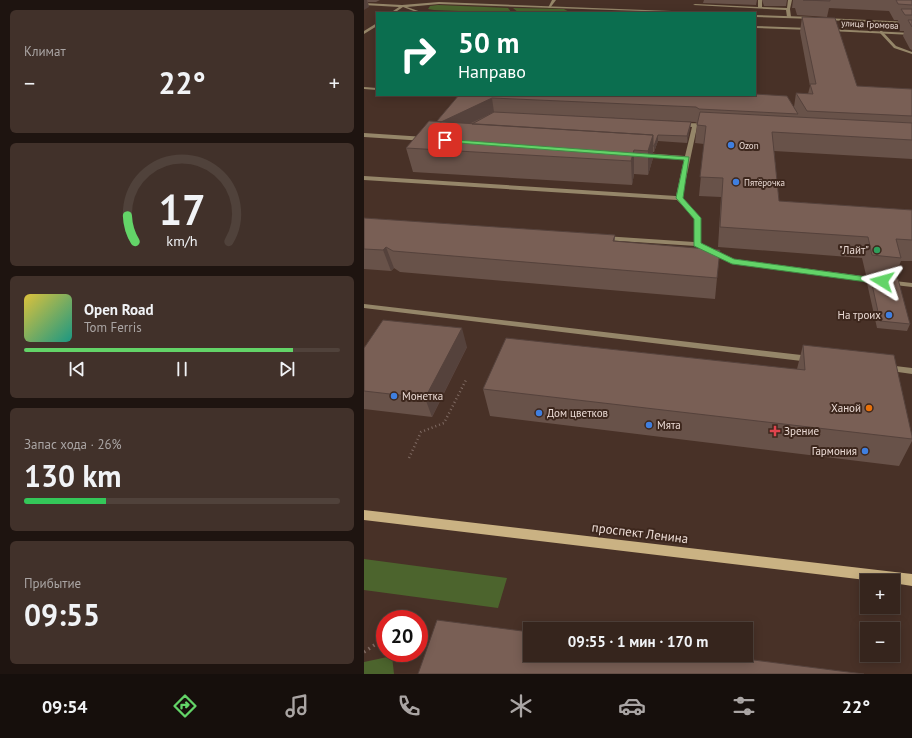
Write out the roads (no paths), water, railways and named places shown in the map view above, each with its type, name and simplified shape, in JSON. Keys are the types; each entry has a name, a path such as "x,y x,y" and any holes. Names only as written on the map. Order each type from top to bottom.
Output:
{"main road":[{"name":"проспект Ленина","path":"364,515 912,580"}],"street":[{"path":"394,12 411,0"},
{"path":"549,7 554,0"},
{"path":"694,12 696,0"},
{"path":"734,7 735,0"},
{"path":"760,0 760,8"},
{"path":"789,17 788,10 790,0"},
{"path":"364,4 403,6 439,3 670,12"},
{"path":"695,5 788,10"},
{"path":"403,6 419,12"},
{"name":"улица Громова","path":"756,16 912,23"},
{"path":"364,33 376,25"},
{"path":"756,27 811,29"},
{"name":"улица Громова","path":"827,30 912,34"},
{"path":"881,32 895,47 912,53"},
{"path":"364,88 376,89"},
{"path":"672,124 710,126"},
{"path":"679,198 695,125"},
{"path":"364,135 430,139"},
{"path":"640,154 687,158"},
{"path":"364,178 679,198 698,218 697,244"},
{"path":"593,238 697,244 732,261 912,285"},
{"path":"364,306 818,360"},
{"path":"881,367 912,371"}],"place":[{"name":"Ozon","path":"731,145"},
{"name":"Пятёрочка","path":"736,182"},
{"name":"\"Лайт\"","path":"877,250"},
{"name":"На троих","path":"889,315"},
{"name":"Монетка","path":"394,396"},
{"name":"Ханой","path":"869,408"},
{"name":"Дом цветков","path":"539,413"},
{"name":"Мята","path":"649,425"},
{"name":"Зрение","path":"775,431"},
{"name":"Гармония","path":"865,451"}]}
